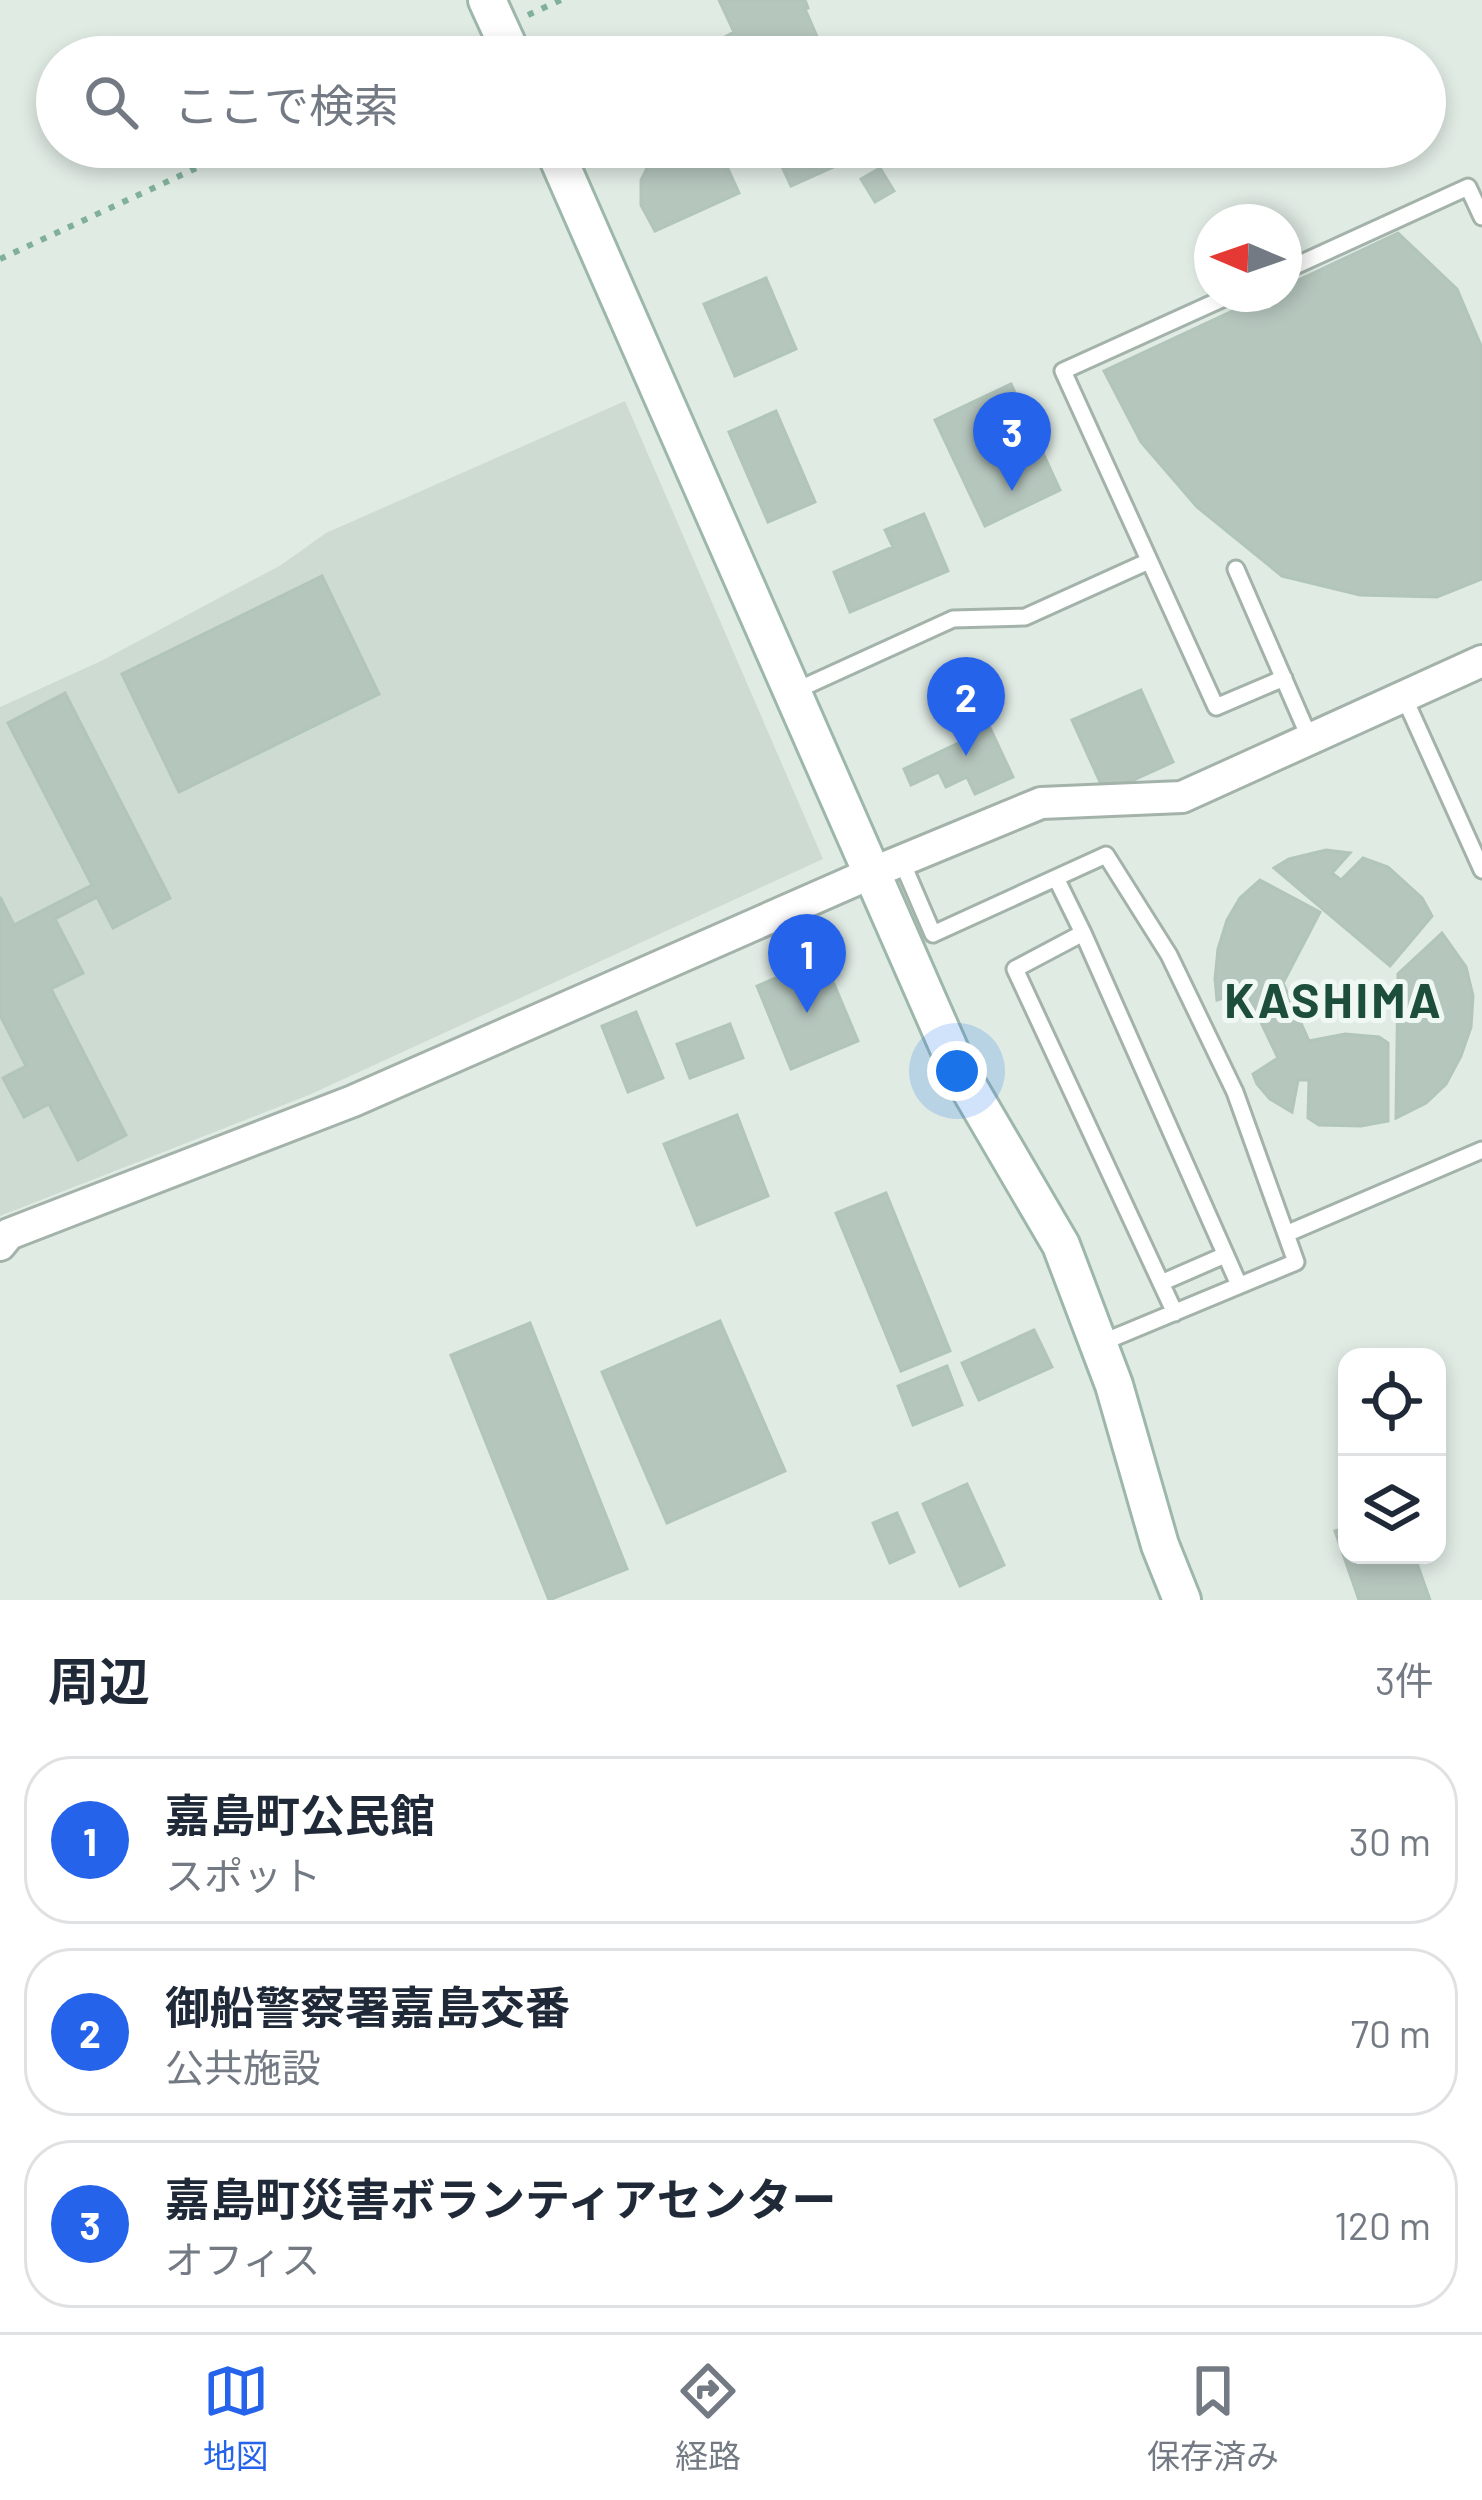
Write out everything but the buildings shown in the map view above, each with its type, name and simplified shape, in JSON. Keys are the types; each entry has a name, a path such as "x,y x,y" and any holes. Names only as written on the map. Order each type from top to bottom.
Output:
{"street":[{"path":"487,0 503,36"},
{"path":"562,168 795,691 888,867 958,1070 1060,1245 1099,1344 1160,1545 1182,1600"},
{"path":"0,1245 9,1234 353,1101 1041,802 1182,797 1482,661"}],"lane":[{"path":"1302,263 1468,187 1482,218"},
{"path":"1194,312 1063,371 1216,707 1284,678"},
{"path":"795,691 953,620 1025,617 1149,561"},
{"path":"1237,569 1310,739"},
{"path":"1403,697 1482,870"},
{"path":"888,867 932,934 1106,855 1169,955 1235,1092 1296,1262 1099,1344"},
{"path":"1056,878 1239,1285"},
{"path":"1083,933 1015,969 1175,1313"},
{"path":"1286,1234 1482,1150"},
{"path":"1161,1283 1226,1255"}],"path":[{"path":"0,259 197,168"}],"shaded area":[{"path":"625,401 823,859 309,1095 0,1216 0,707 101,661 281,565 326,533"}],"place":[{"name":"嘉島町災害ボランティアセンター","path":"1012,491"},
{"name":"御船警察署嘉島交番","path":"966,756"},
{"name":"嘉島町公民館","path":"807,1013"}],"district":[{"name":"KASHIMA","path":"1334,1001"}]}
